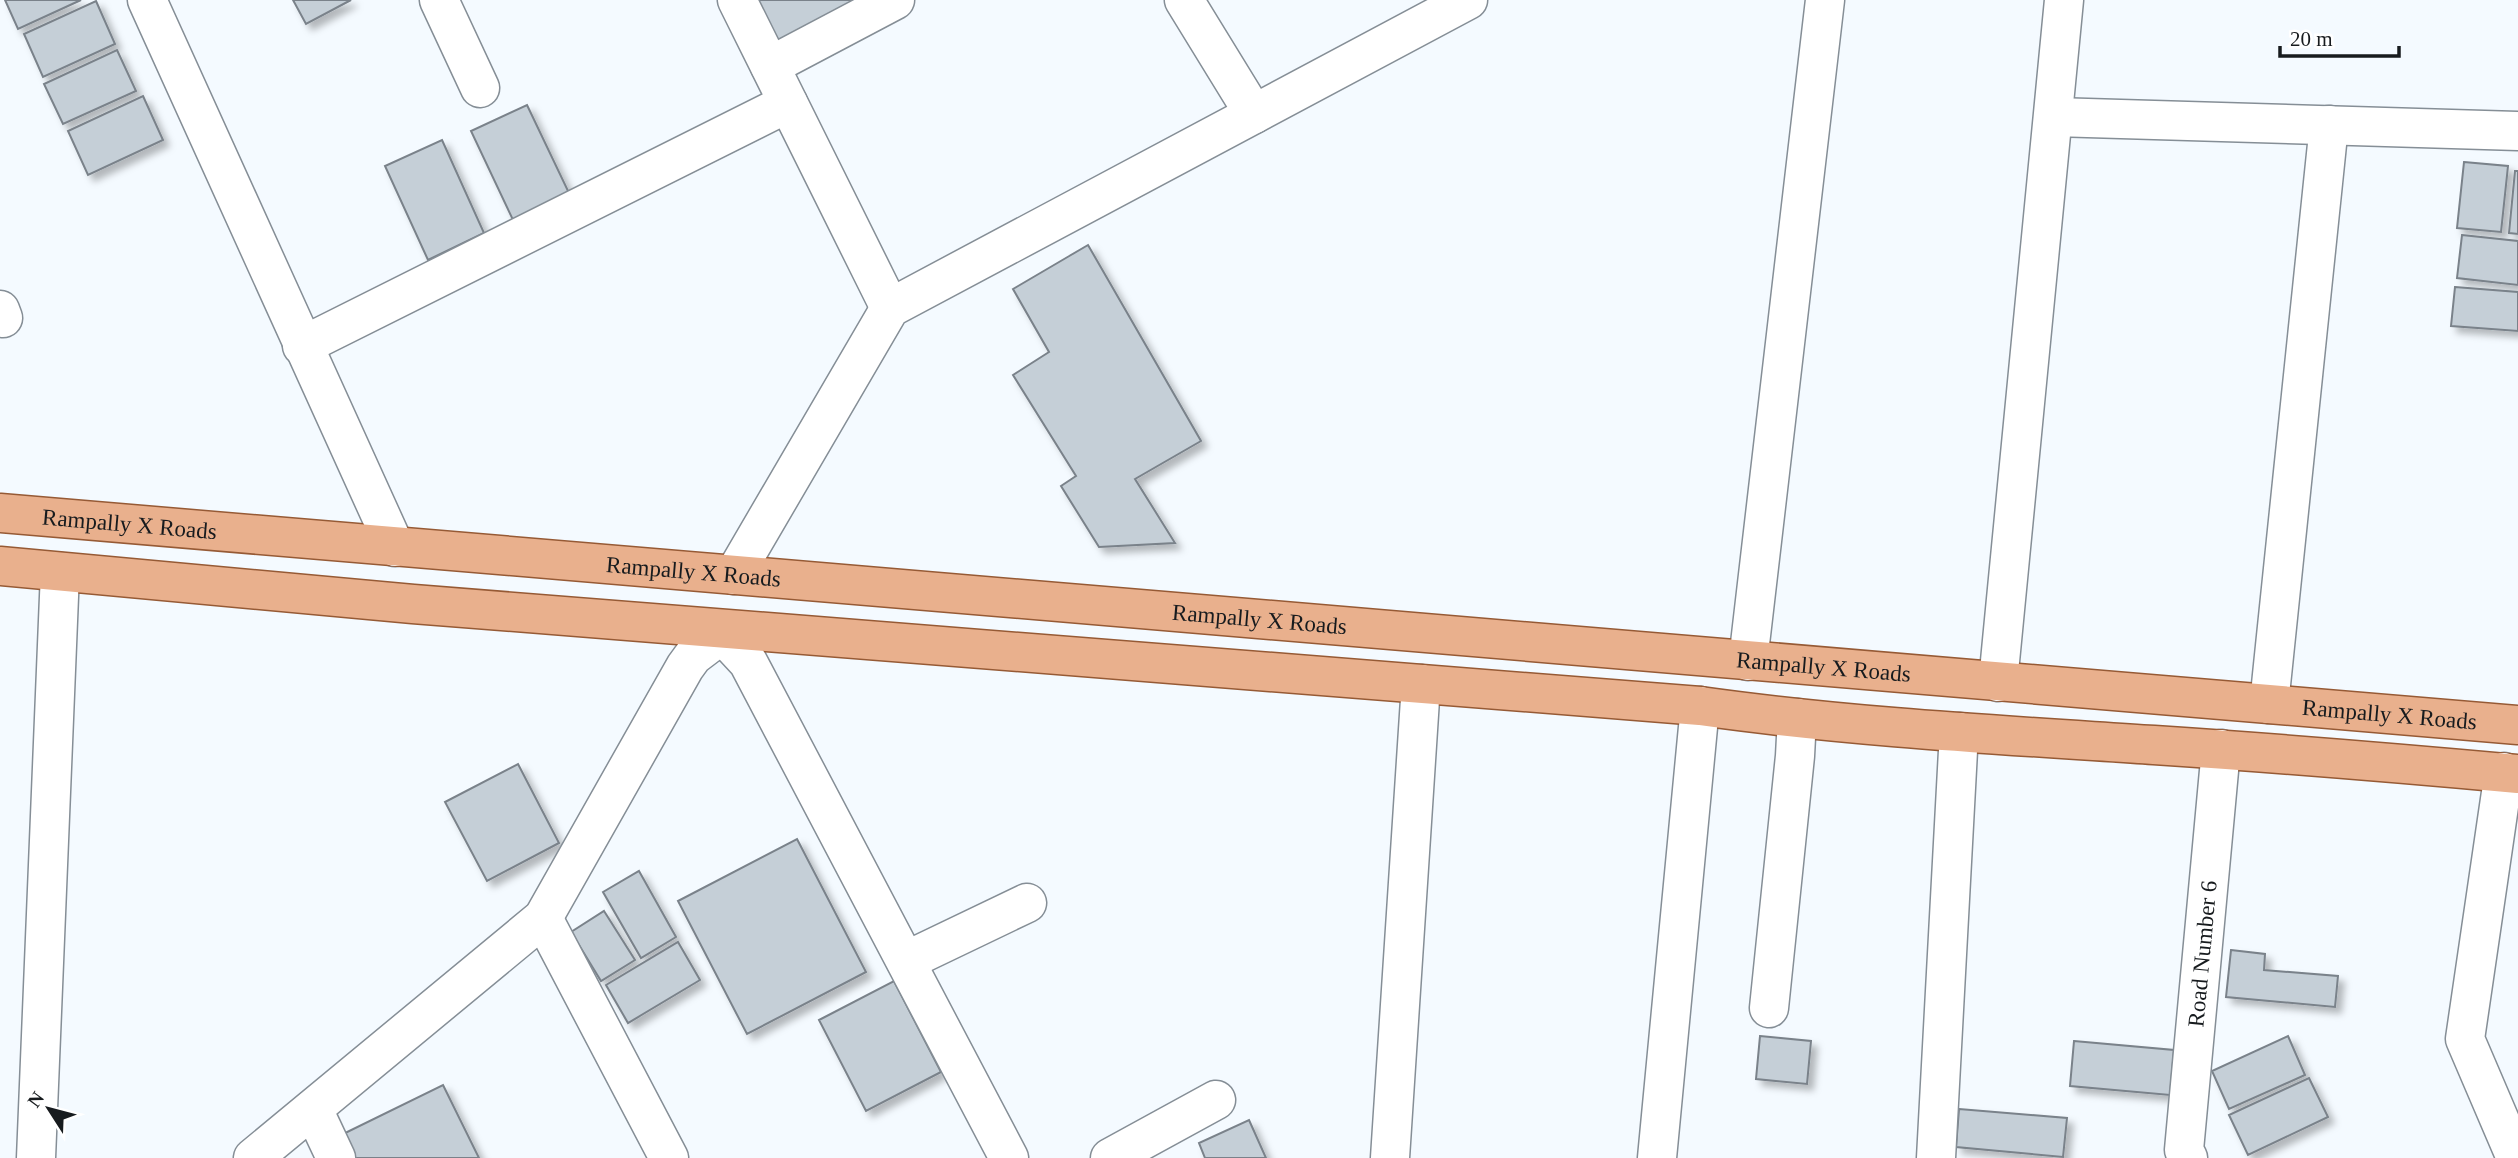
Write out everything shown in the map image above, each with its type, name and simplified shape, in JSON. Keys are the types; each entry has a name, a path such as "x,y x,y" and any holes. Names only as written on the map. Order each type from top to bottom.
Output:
{"main road":[{"name":"Rampally X Roads","path":"0,513 2518,725"},
{"path":"0,566 723,631 1700,706 1797,718 1959,732 2221,749 2511,773"}],"street":[{"path":"147,0 395,547"},
{"path":"439,0 480,88"},
{"path":"737,0 890,308"},
{"path":"770,66 895,0"},
{"path":"1184,0 1254,114"},
{"path":"734,575 890,308 1468,0"},
{"path":"1748,661 1825,0"},
{"path":"1998,682 2064,0"},
{"path":"302,346 788,103"},
{"path":"2054,117 2518,131"},
{"path":"2269,704 2329,125"},
{"path":"36,1158 60,572"},
{"path":"253,1158 543,918 685,667 693,656 723,631 748,662 1010,1158"},
{"path":"1390,1158 1421,684"},
{"path":"1657,1158 1700,706"},
{"path":"1769,1008 1796,756 1797,718"},
{"path":"1936,1158 1959,732"},
{"name":"Road Number 6","path":"2188,1158 2184,1150 2221,749"},
{"path":"2511,773 2465,1039 2516,1158"},
{"path":"906,961 1027,903"},
{"path":"543,918 669,1158"},
{"path":"1110,1158 1216,1100"},
{"path":"313,1109 336,1158"}],"building":[{"path":"5,0 81,0 18,29"},
{"path":"293,0 351,0 306,24"},
{"path":"757,0 854,0 858,8 784,50"},
{"path":"96,1 115,44 43,77 24,34"},
{"path":"117,50 136,91 63,124 44,84"},
{"path":"143,96 163,140 88,175 68,131"},
{"path":"527,105 569,193 513,220 471,131"},
{"path":"442,140 484,233 428,260 385,166"},
{"path":"2464,162 2508,166 2501,232 2457,228"},
{"path":"2515,171 2518,171 2518,234 2509,233"},
{"path":"2462,235 2518,241 2518,285 2457,278"},
{"path":"1088,245 1201,441 1135,479 1175,543 1099,547 1061,486 1076,476 1013,375 1049,352 1013,289"},
{"path":"2455,287 2518,292 2518,331 2451,326"},
{"path":"518,764 559,843 487,881 445,802"},
{"path":"797,839 866,972 747,1034 678,901"},
{"path":"639,871 676,937 641,958 603,892"},
{"path":"604,911 635,960 601,981 571,932"},
{"path":"678,942 700,980 628,1023 606,985"},
{"path":"2231,950 2265,954 2264,970 2338,976 2335,1007 2226,997"},
{"path":"894,981 941,1072 866,1111 819,1020"},
{"path":"1760,1036 1811,1041 1807,1084 1756,1079"},
{"path":"2288,1036 2305,1075 2229,1109 2212,1071"},
{"path":"2074,1041 2174,1050 2170,1095 2070,1086"},
{"path":"2309,1078 2328,1117 2248,1155 2229,1115"},
{"path":"443,1085 479,1158 350,1158 339,1136"},
{"path":"1959,1109 2067,1118 2063,1157 1956,1147"},
{"path":"1249,1120 1266,1158 1205,1158 1199,1143"}]}
